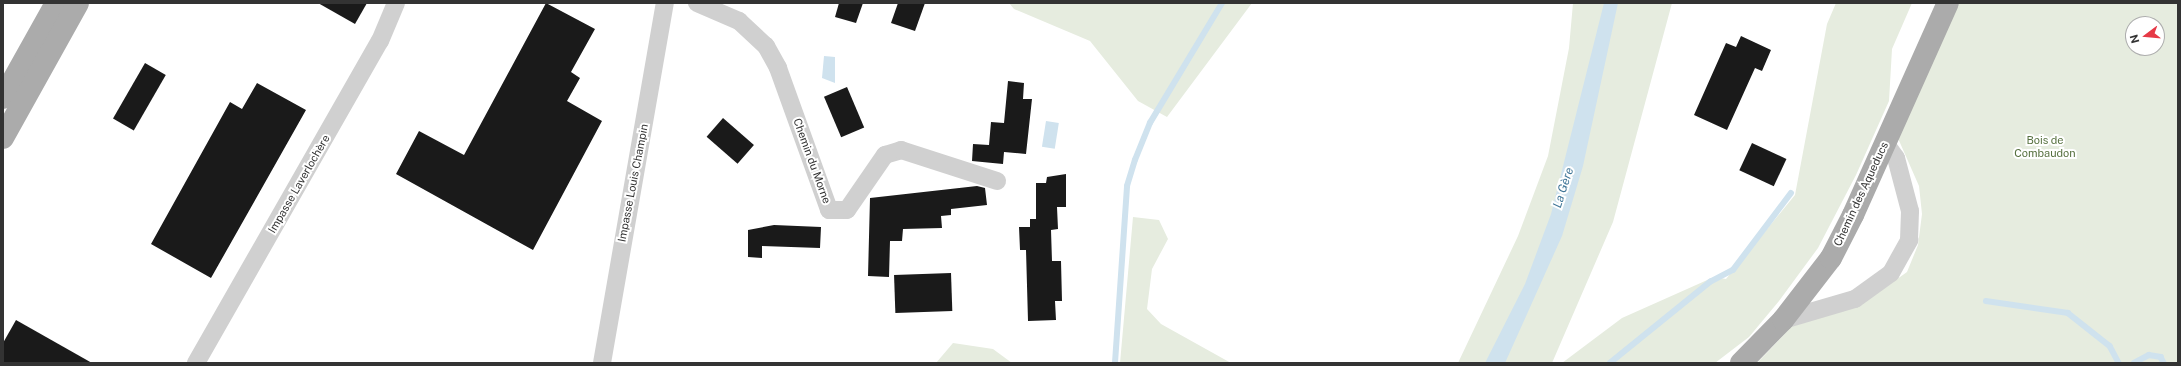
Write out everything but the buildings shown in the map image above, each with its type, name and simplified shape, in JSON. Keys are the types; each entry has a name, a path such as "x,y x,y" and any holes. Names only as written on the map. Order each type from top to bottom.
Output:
{"main road":[{"path":"3,98 56,3"},
{"path":"3,138 78,3"},
{"name":"Chemin des Aqueducs","path":"1741,363 1783,320 1831,258 1948,3"}],"street":[{"name":"Impasse Laverlochère","path":"196,363 380,41 396,3"},
{"name":"Impasse Louis Champin","path":"602,363 665,3"},
{"name":"Chemin du Morne","path":"697,3 739,21 766,46 778,68 829,210 847,210 886,155 901,150 998,181"},
{"path":"1783,320 1855,299 1892,273 1909,240 1910,211 1896,158 1885,143"}],"green space":[{"path":"1009,3 1252,3 1167,117 1138,101 1090,41 1014,9"},
{"path":"1573,3 1672,3 1613,222 1552,363 1458,363 1518,236 1548,156 1569,48"},
{"path":"1836,3 1912,3 1892,49 1889,101 1856,175 1818,248 1779,301 1749,337 1715,363 1562,363 1622,318 1714,277 1726,279 1795,195 1827,24"},
{"name":"Bois de Combaudon","path":"1958,3 2178,3 2178,363 1757,363 1798,320 1886,287 1907,272 1918,245 1922,214 1919,186 1897,136"},
{"path":"1133,217 1159,220 1168,239 1152,269 1147,309 1161,324 1231,363 1120,363"},
{"path":"953,343 993,349 1012,363 936,363"}],"water":[{"name":"La Gère","path":"1604,3 1618,3 1583,166 1562,236 1505,363 1485,363 1525,284 1551,214"},
{"path":"824,56 835,57 835,83 822,78"},
{"path":"1046,121 1059,123 1055,149 1042,147"}],"waterway":[{"path":"1115,363 1127,186 1135,160 1150,123 1222,3"},
{"path":"1610,363 1710,282 1733,270 1791,193"},
{"path":"1986,301 2068,313 2110,346 2119,363"},
{"path":"2134,363 2149,355 2161,357 2164,363"}]}
